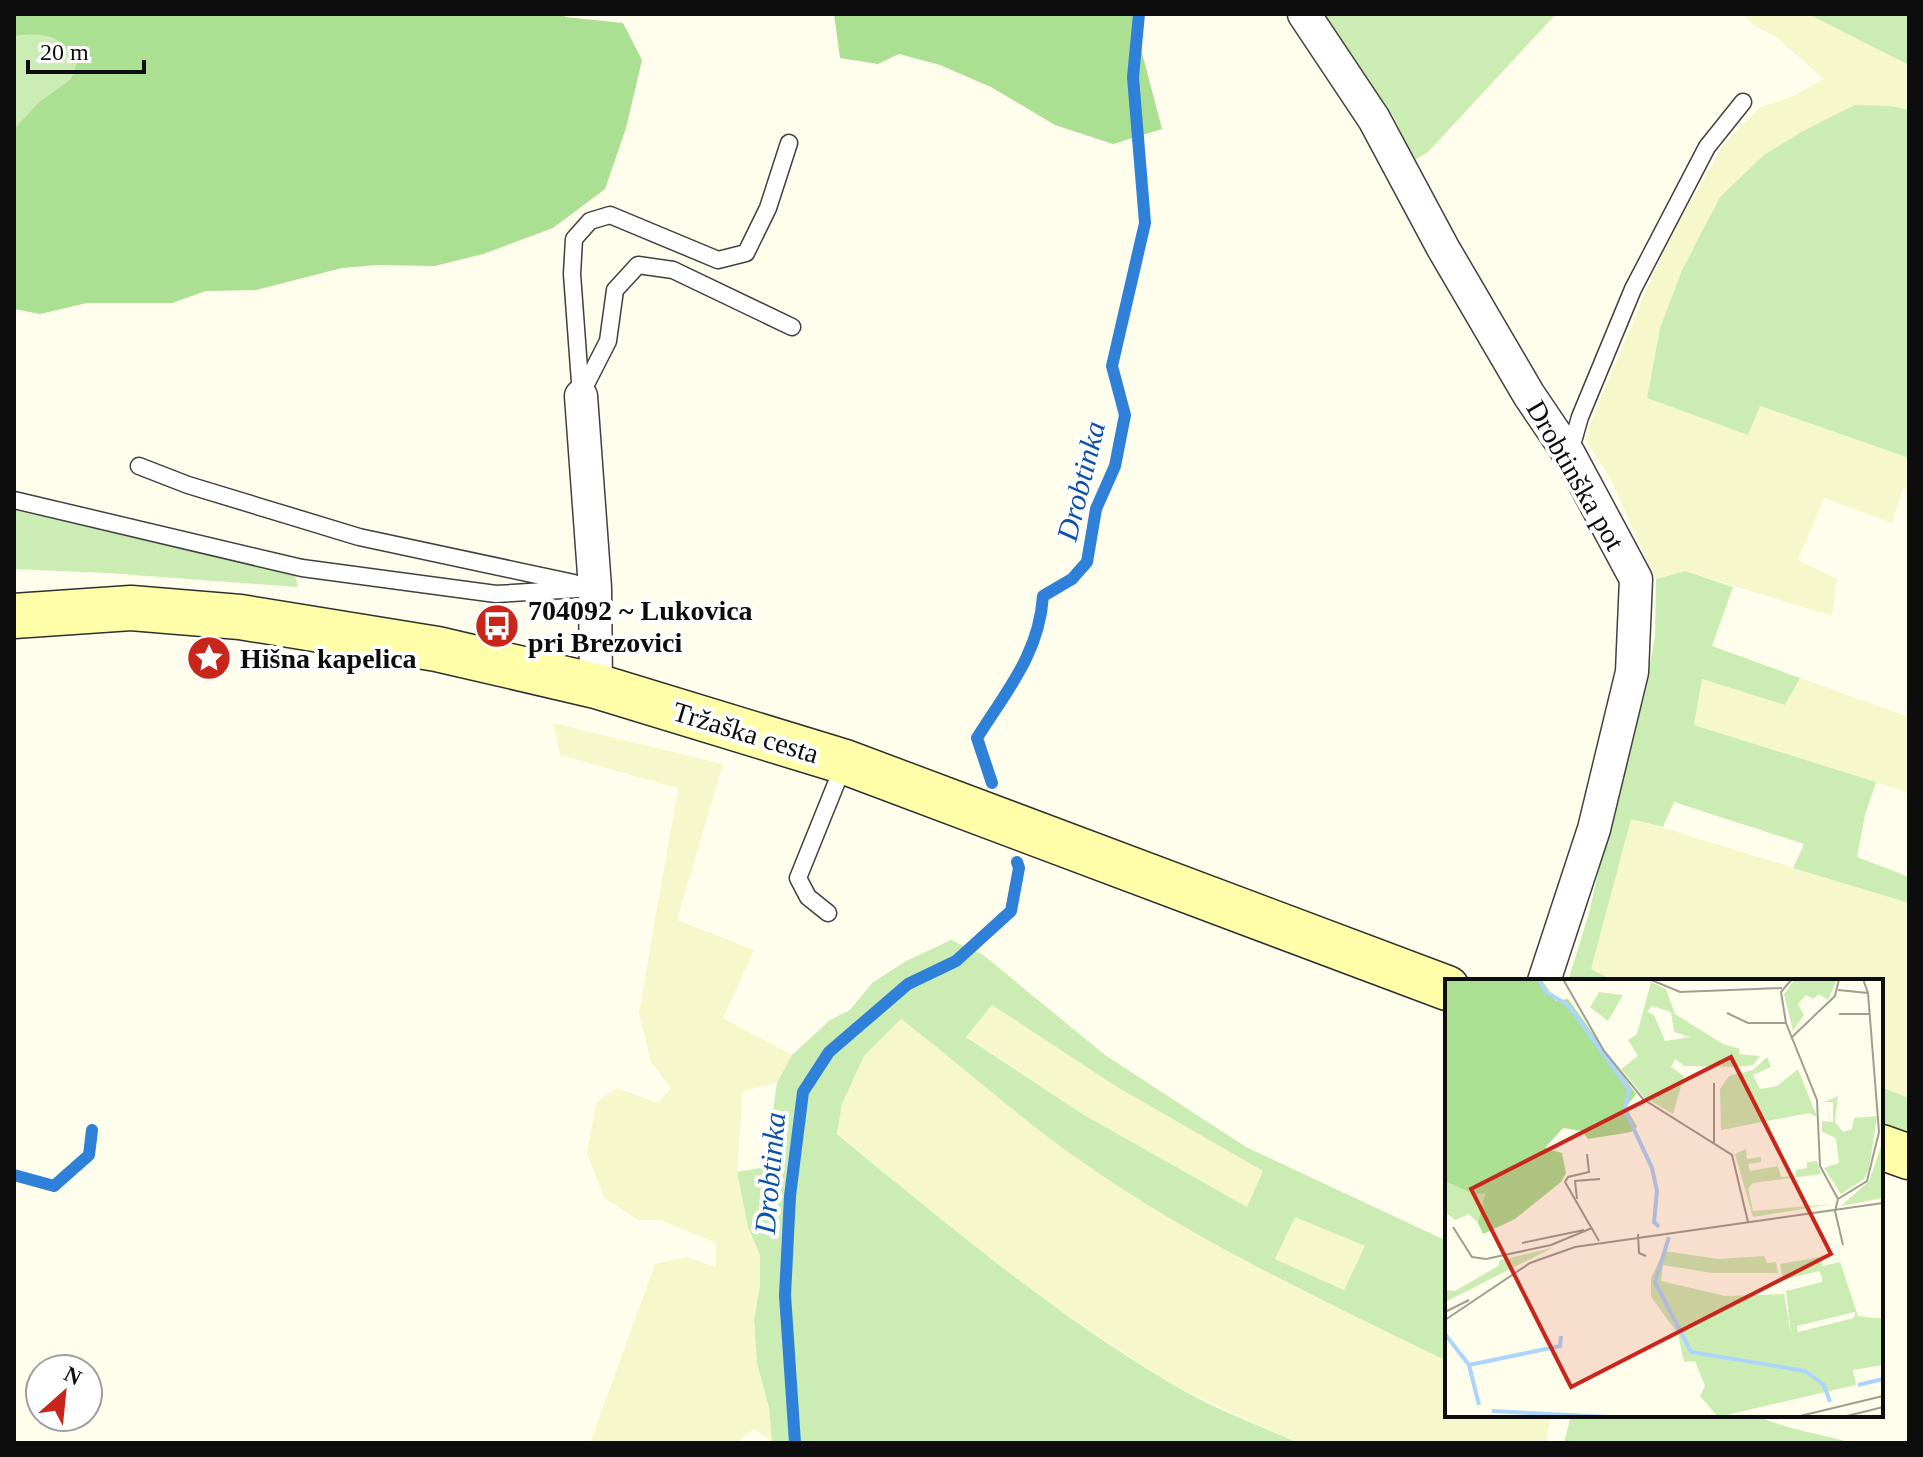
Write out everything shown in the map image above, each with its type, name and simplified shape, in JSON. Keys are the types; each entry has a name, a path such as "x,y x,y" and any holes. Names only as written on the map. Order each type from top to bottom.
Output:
{"main road":[{"name":"Tržaška cesta","path":"14,616 131,608 240,617 437,649 596,686 845,762 1445,987"},
{"path":"1883,1148 1909,1157"}],"street":[{"name":"Drobtinška pot","path":"1304,14 1374,119 1443,248 1529,395 1569,454 1636,579 1632,672 1594,829 1545,979"},
{"path":"581,396 595,588 596,686"}],"lane":[{"path":"1569,454 1580,417 1633,289 1707,147 1743,102"},
{"path":"581,396 572,274 574,239 590,221 610,215 718,260 746,253 768,208 789,143"},
{"path":"581,396 608,341 615,290 638,265 673,270 792,327"},
{"path":"139,466 188,485 359,537 595,588"},
{"path":"14,500 302,568 496,594 595,588"},
{"path":"828,913 808,897 798,878 845,762"}],"green space":[{"path":"14,14 564,14 565,17 623,23 642,60 626,128 605,189 553,228 483,254 435,266 342,268 256,290 206,291 172,303 87,303 40,314 14,309 14,129 39,102 71,79 77,62 64,45 51,37 14,36"},
{"path":"834,14 1145,14 1139,41 1162,129 1113,144 1055,125 991,87 940,65 899,54 878,64 840,58"},
{"path":"1318,14 1556,14 1428,152 1415,160 1393,116"},
{"path":"1742,14 1808,14 1909,65 1909,110 1891,106 1828,119 1765,154 1720,197 1682,270 1660,328 1647,398 1748,435 1759,406 1909,458 1909,490 1903,488 1892,523 1824,498 1798,560 1837,579 1832,616 1685,571 1656,579 1610,478 1588,443 1589,427 1666,244 1724,144 1759,108 1793,96 1824,79 1776,37 1755,26"},
{"path":"1808,14 1909,14 1909,65"},
{"path":"43,34 63,42 77,62 71,79 39,102 14,129 14,36"},
{"path":"1855,105 1909,110 1909,458 1760,406 1748,435 1647,398 1660,328 1682,270 1720,197 1765,154"},
{"path":"14,510 295,575 298,587 14,569"},
{"path":"1685,571 1733,587 1712,646 1800,678 1785,705 1702,679 1694,725 1876,782 1865,815 1857,857 1909,877 1909,903 1793,868 1804,844 1674,802 1663,827 1631,819 1591,969 1610,979 1569,979 1589,913 1623,764 1644,697 1655,636 1656,579"},
{"path":"1800,678 1909,717 1909,793 1694,725 1702,679 1785,705"},
{"path":"553,723 723,764 677,920 754,950 723,1018 792,1055 777,1083 743,1091 737,1172 748,1227 760,1255 760,1286 754,1320 757,1363 769,1408 772,1442 754,1429 735,1443 590,1443 655,1264 686,1257 716,1267 716,1243 660,1220 638,1220 604,1198 587,1154 596,1103 616,1088 658,1103 671,1088 651,1062 639,1012 678,788 560,755"},
{"path":"1631,818 1909,903 1909,1098 1883,1088 1883,979 1610,979 1590,969"},
{"path":"951,940 982,954 1105,1055 1246,1147 1445,1240 1445,1360 1258,1268 1166,1216 1078,1159 901,1019 864,1056 842,1104 837,1134 999,1265 1126,1356 1201,1400 1298,1443 772,1443 769,1408 757,1363 754,1320 760,1286 760,1255 748,1227 737,1172 765,1167 777,1083 792,1055 830,1020 850,1010 872,983 906,961","holes":["992,1005 1117,1087 1263,1171 1247,1207 1084,1115 966,1037","1295,1217 1365,1246 1344,1290 1275,1259"]},
{"path":"992,1005 1117,1087 1263,1171 1247,1208 1084,1115 966,1036"},
{"path":"901,1019 1078,1159 1286,1283 1445,1360 1445,1417 1551,1417 1546,1443 1298,1443 1172,1385 1054,1306 955,1232 837,1133 842,1104 864,1056"},
{"path":"1883,1088 1909,1098 1909,1134 1883,1125"},
{"path":"1295,1216 1365,1246 1344,1290 1275,1259"},
{"path":"1570,1417 1759,1417 1849,1442 1564,1443"}],"waterway":[{"name":"Drobtinka","path":"992,783 977,738 1028,654 1043,596 1072,579 1087,562 1096,509 1115,466 1125,415 1112,366 1145,223 1133,77 1139,14"},
{"name":"Drobtinka","path":"795,1443 785,1295 790,1196 803,1092 829,1052 908,984 956,961 1011,911 1019,868 1017,862"},
{"path":"14,1175 54,1186 89,1155 92,1130"}],"place":[{"name":"704092 ~ Lukovica pri Brezovici","path":"497,626"},
{"name":"Hišna kapelica","path":"209,658"}]}
